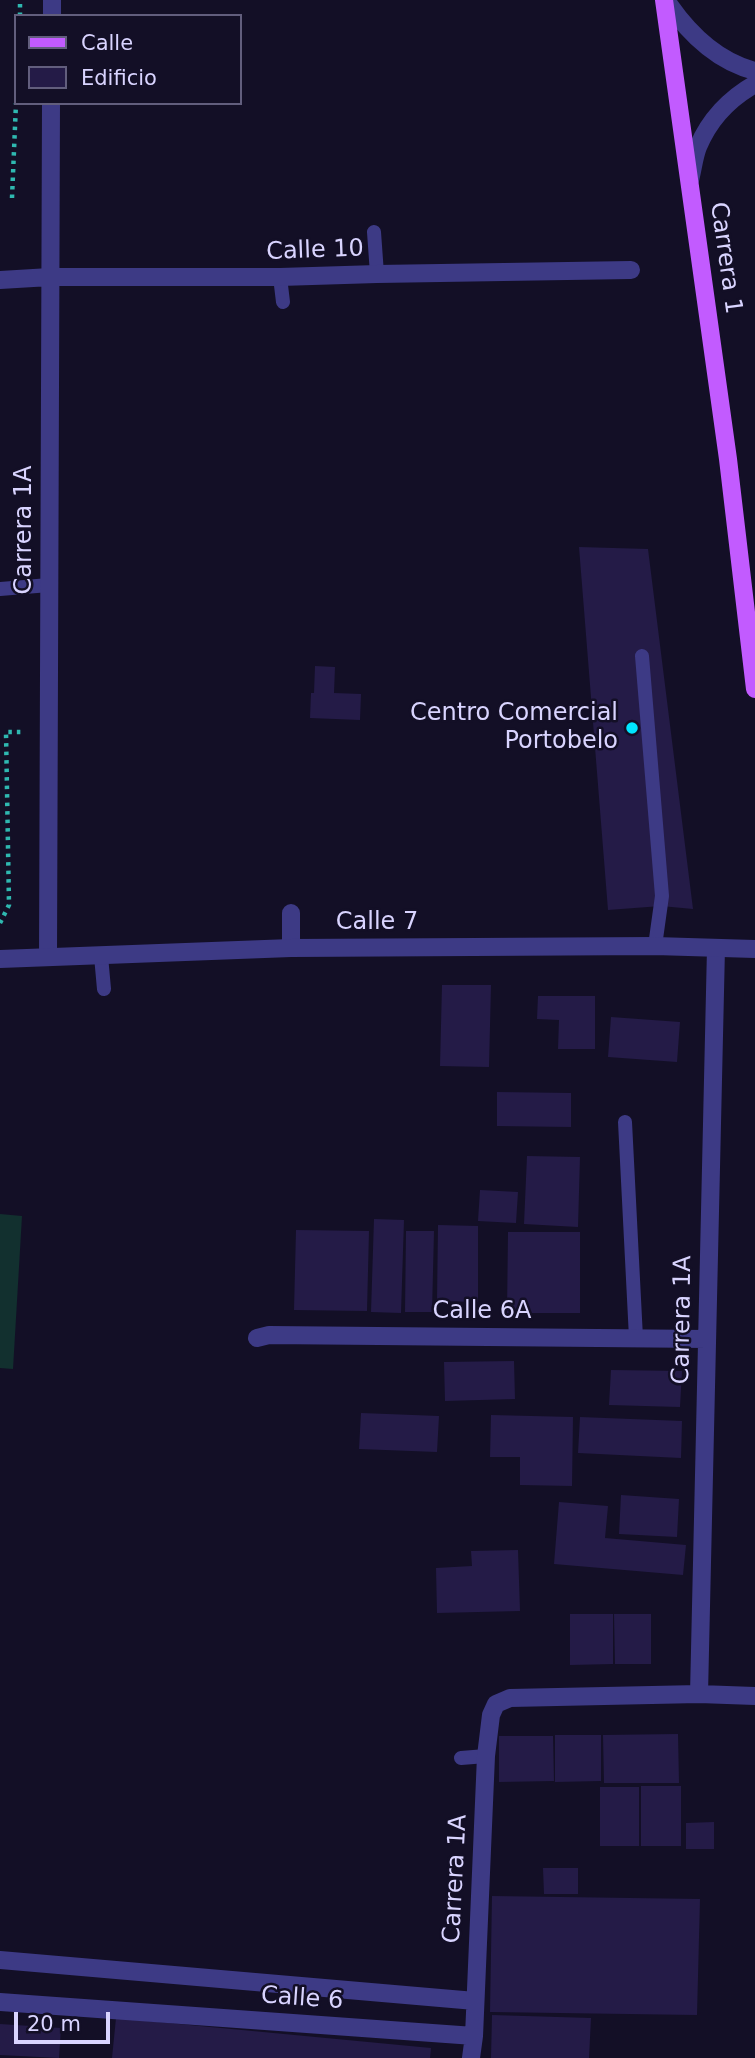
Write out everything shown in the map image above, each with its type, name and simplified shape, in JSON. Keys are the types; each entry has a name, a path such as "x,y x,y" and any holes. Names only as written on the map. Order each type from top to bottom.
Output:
{"main road":[{"name":"Carrera 1","path":"665,0 729,473 755,689"}],"street":[{"path":"665,0 698,40 720,56 745,69 755,71"},
{"path":"690,180 698,146 716,116 741,92 755,85"},
{"name":"Carrera 1A","path":"48,956 51,105"},
{"name":"Calle 10","path":"0,280 50,277 280,277 631,270"},
{"path":"290,948 291,914"},
{"name":"Calle 7","path":"0,959 290,948 655,946 755,949"},
{"name":"Carrera 1A","path":"471,2058 486,1756 491,1715 496,1704 510,1698 699,1694 716,948"},
{"name":"Calle 6A","path":"255,1343 269,1335 707,1339"},
{"path":"699,1694 755,1696"},
{"path":"0,1960 475,2001"},
{"name":"Calle 6","path":"0,2002 474,2036"}],"lane":[{"path":"374,232 377,274"},
{"path":"280,277 283,302"},
{"path":"0,589 49,585"},
{"path":"642,656 662,896 655,946"},
{"path":"101,956 104,989"},
{"path":"625,1122 636,1338"},
{"path":"461,1758 486,1756"}],"path":[{"path":"12,198 16,105"},
{"path":"0,923 9,905 6,732 49,733"}],"green space":[{"path":"0,1214 22,1216 13,1369 0,1368"}],"building":[{"name":"Centro Comercial Portobelo","path":"579,547 648,549 693,909 661,906 608,910"},
{"path":"315,666 335,667 334,693 361,694 360,720 310,718"},
{"path":"442,985 491,985 489,1067 440,1066"},
{"path":"538,996 595,996 595,1049 558,1049 559,1020 537,1019"},
{"path":"611,1017 680,1022 677,1062 608,1057"},
{"path":"497,1092 571,1093 571,1127 497,1126"},
{"path":"527,1156 580,1157 578,1227 524,1224"},
{"path":"480,1190 518,1192 516,1223 478,1221"},
{"path":"374,1219 404,1220 401,1313 371,1312"},
{"path":"438,1225 478,1226 478,1302 437,1301"},
{"path":"296,1230 369,1231 367,1311 294,1310"},
{"path":"406,1231 434,1231 432,1312 405,1312"},
{"path":"508,1232 580,1232 580,1313 507,1313"},
{"path":"514,1361 515,1399 445,1401 444,1362"},
{"path":"611,1370 682,1371 680,1407 609,1405"},
{"path":"361,1413 439,1416 437,1452 359,1449"},
{"path":"491,1415 573,1417 572,1486 520,1485 520,1457 490,1457"},
{"path":"580,1417 682,1421 681,1458 578,1453"},
{"path":"621,1495 679,1499 677,1537 619,1534"},
{"path":"559,1502 608,1506 605,1538 686,1545 683,1575 554,1564"},
{"path":"518,1550 520,1611 437,1613 436,1568 472,1566 471,1551"},
{"path":"570,1614 613,1614 613,1664 570,1665"},
{"path":"614,1614 651,1614 651,1664 615,1664"},
{"path":"678,1734 679,1783 604,1783 603,1735"},
{"path":"555,1735 601,1735 601,1781 555,1782"},
{"path":"499,1736 553,1736 554,1781 499,1782"},
{"path":"641,1786 681,1786 681,1846 641,1846"},
{"path":"600,1787 639,1787 639,1846 600,1846"},
{"path":"714,1822 714,1849 686,1849 686,1823"},
{"path":"543,1868 578,1868 578,1894 544,1894"},
{"path":"492,1896 700,1899 697,2015 490,2012"},
{"path":"492,2015 591,2018 589,2058 491,2058"},
{"path":"116,2018 431,2048 430,2058 112,2058"},
{"path":"0,2024 61,2028 59,2058 0,2055"}],"place":[{"name":"Centro Comercial Portobelo","path":"632,728"}]}
